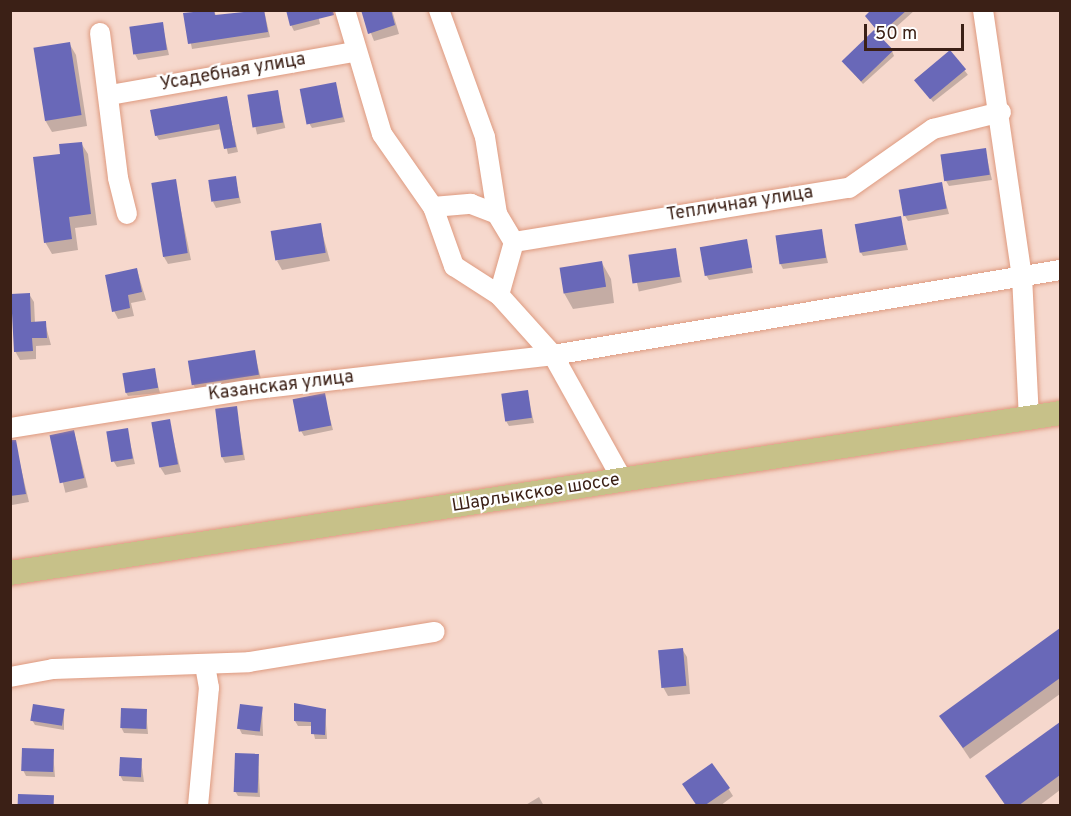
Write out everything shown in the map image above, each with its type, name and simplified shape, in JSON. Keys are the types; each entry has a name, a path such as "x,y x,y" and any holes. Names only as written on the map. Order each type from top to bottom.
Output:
{"main road":[{"name":"Шарлыкское шоссе","path":"10,573 1060,413"}],"street":[{"path":"345,10 355,52 382,134 433,207 454,266 499,295 554,355 623,481"},
{"path":"439,10 485,137 497,214 514,242 499,295"},
{"path":"984,10 1001,112 1022,276 1029,418"},
{"path":"100,33 110,95 118,178 127,214"},
{"name":"Усадебная улица","path":"110,95 355,52"},
{"name":"Тепличная улица","path":"514,242 849,188 933,129 1001,112"},
{"path":"433,207 471,204 497,214"},
{"name":"Казанская улица","path":"10,428 248,390 554,355 1060,270"},
{"path":"10,677 52,669 205,666 435,632"},
{"path":"198,806 208,688 205,666"}],"building":[{"path":"214,10 215,15 264,10 268,32 188,44 183,13"},
{"path":"286,10 333,10 334,15 290,26"},
{"path":"361,10 391,10 395,25 368,34"},
{"path":"871,10 907,10 880,34 865,16"},
{"path":"163,22 167,50 133,54 129,27"},
{"path":"874,30 893,50 861,81 842,61"},
{"path":"70,42 82,115 45,121 33,48"},
{"path":"950,50 966,69 930,99 914,80"},
{"path":"336,82 343,117 307,124 300,89"},
{"path":"278,90 283,123 253,127 247,95"},
{"path":"227,96 236,147 224,149 219,124 155,136 150,110"},
{"path":"82,142 91,214 69,217 72,239 44,243 33,157 60,154 59,144"},
{"path":"986,148 990,175 944,181 940,154"},
{"path":"236,176 239,198 211,202 208,180"},
{"path":"176,179 188,253 163,257 151,183"},
{"path":"942,182 947,209 903,216 899,190"},
{"path":"901,216 906,245 860,253 855,224"},
{"path":"321,223 326,253 275,261 271,231"},
{"path":"822,229 826,258 779,264 775,236"},
{"path":"747,239 752,268 705,276 700,247"},
{"path":"676,248 680,277 633,283 628,255"},
{"path":"602,261 606,287 564,293 560,268"},
{"path":"137,268 142,292 128,295 130,308 112,312 105,275"},
{"path":"30,293 31,322 46,321 47,338 32,338 33,351 14,352 11,294"},
{"path":"255,350 259,375 192,385 188,361"},
{"path":"155,368 158,388 126,393 122,373"},
{"path":"528,390 532,418 505,421 501,394"},
{"path":"325,393 331,425 299,432 293,399"},
{"path":"237,406 243,455 221,457 215,409"},
{"path":"170,419 178,464 159,468 151,422"},
{"path":"128,428 133,459 111,462 106,431"},
{"path":"74,430 84,478 60,483 50,435"},
{"path":"10,440 16,440 26,494 10,496"},
{"path":"1060,628 1060,678 963,748 939,716"},
{"path":"683,648 686,686 661,688 658,650"},
{"path":"294,703 326,709 325,735 311,734 311,722 294,721"},
{"path":"33,704 65,709 62,726 30,721"},
{"path":"240,704 263,707 260,732 237,729"},
{"path":"121,708 147,709 146,729 120,728"},
{"path":"1060,722 1060,775 1018,806 1006,806 985,776"},
{"path":"22,748 54,749 53,772 21,771"},
{"path":"235,753 259,754 258,793 234,792"},
{"path":"120,757 142,758 141,777 119,776"},
{"path":"712,763 730,788 704,806 697,806 682,784"},
{"path":"18,794 54,795 54,806 18,806"}]}
